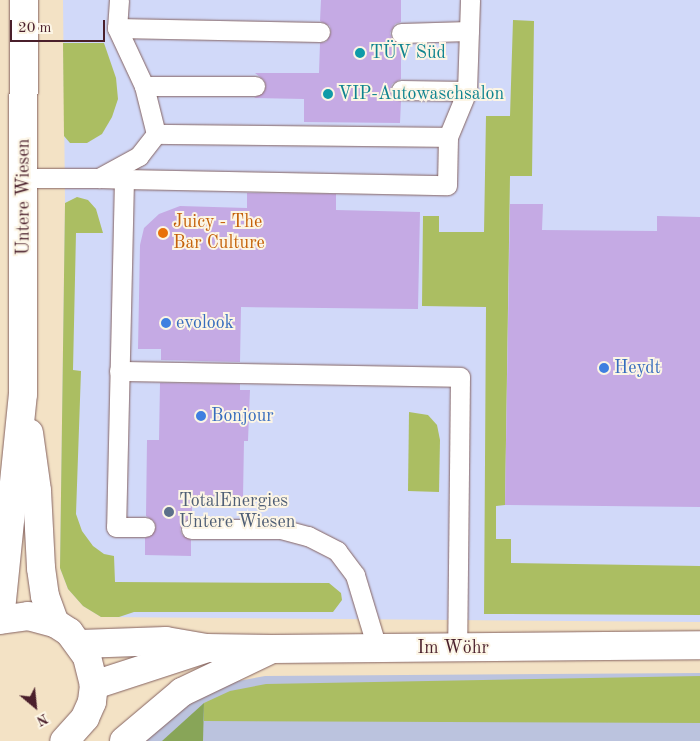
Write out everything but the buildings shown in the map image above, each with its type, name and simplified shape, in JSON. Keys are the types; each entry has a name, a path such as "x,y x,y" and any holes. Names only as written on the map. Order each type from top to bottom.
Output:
{"street":[{"name":"Untere Wiesen","path":"24,0 23,394 0,620 28,616 55,623 80,644 92,670 94,685 85,718 64,741"},
{"name":"Untere Wiesen","path":"23,394 37,491 41,568 45,596 55,623"},
{"name":"Im Wöhr","path":"80,644 166,641 206,648 272,649 700,645"},
{"name":"Im Wöhr","path":"94,685 206,648"},
{"path":"124,741 182,692 272,649"}],"lane":[{"path":"119,0 117,28 144,86 156,134"},
{"path":"24,178 448,185 448,137 467,92 470,0"},
{"path":"117,28 320,32"},
{"path":"401,33 469,31"},
{"path":"144,86 254,86"},
{"path":"401,90 467,92"},
{"path":"99,178 138,156 156,134"},
{"path":"156,134 448,137"},
{"path":"124,179 116,527 145,527"},
{"path":"119,371 460,376 457,648"},
{"path":"192,528 281,530 308,536 337,551 355,575 377,648"}],"shaded area":[{"path":"63,0 700,0 700,622 101,617 83,606 68,589 60,568 65,203"},
{"path":"700,673 700,741 138,741 211,686 265,676"}],"green space":[{"path":"513,20 534,21 532,176 510,176 505,505 496,506 496,539 511,539 511,563 700,566 700,615 484,614 486,307 422,306 423,216 439,216 439,232 484,232 486,116 510,116"},
{"path":"63,43 104,43 116,78 118,99 112,117 102,134 87,143 70,143 64,136"},
{"path":"77,197 88,200 96,209 103,233 76,233 73,370 81,371 76,514 82,531 93,546 104,554 114,556 115,582 329,583 341,593 342,600 333,612 134,612 119,617 101,617 83,606 68,589 60,568 65,203"},
{"path":"409,412 428,415 437,425 440,440 439,492 408,491"},
{"path":"700,676 700,723 204,721 204,703 230,691 266,684"},
{"path":"204,703 203,741 162,741"}],"place":[{"name":"TÜV Süd","path":"360,53"},
{"name":"VIP-Autowaschsalon","path":"328,94"},
{"name":"Juicy - The Bar Culture","path":"163,233"},
{"name":"evolook","path":"166,323"},
{"name":"Heydt","path":"604,368"},
{"name":"Bonjour","path":"201,416"},
{"name":"TotalEnergies Untere Wiesen","path":"169,512"}]}
